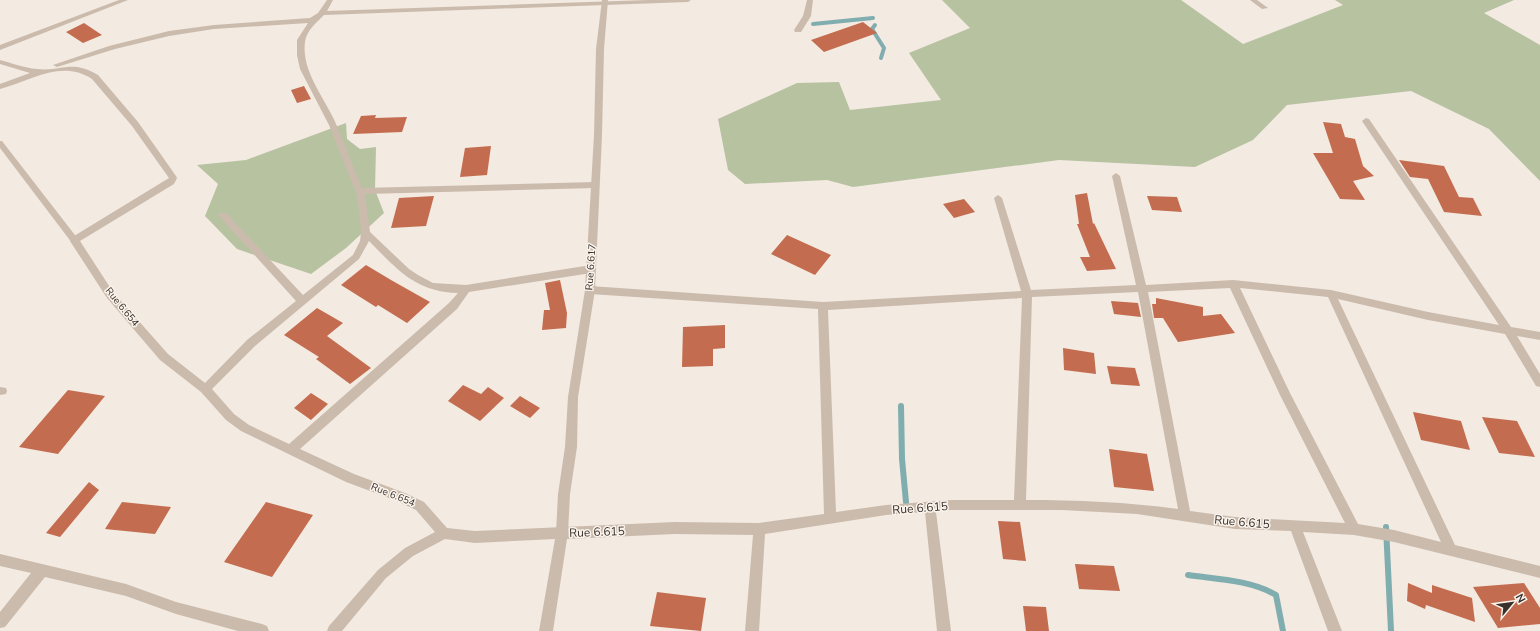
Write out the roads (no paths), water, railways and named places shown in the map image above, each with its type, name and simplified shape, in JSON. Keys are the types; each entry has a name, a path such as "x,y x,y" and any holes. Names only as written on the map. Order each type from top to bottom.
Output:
{"street":[{"path":"0,48 125,0"},
{"path":"206,389 251,343 356,257 365,243 367,234 360,191 333,125 304,69 301,55 301,40 314,19 322,12 330,0"},
{"path":"322,12 688,0"},
{"path":"798,30 807,16 810,0"},
{"path":"1253,0 1264,8"},
{"name":"Rue 6.617","path":"546,631 562,533 564,494 571,447 573,397 590,290 600,50 605,2"},
{"path":"0,88 39,72 113,47 157,36 206,28 296,23 314,19"},
{"path":"0,62 39,72 62,68 88,72 95,77 135,124 173,178 171,182 77,238 75,241"},
{"path":"1366,121 1508,330 1540,383"},
{"path":"1116,176 1142,288 1185,516"},
{"path":"360,191 595,184"},
{"path":"998,198 1027,294 1020,506"},
{"path":"223,215 302,301"},
{"path":"367,234 401,267 417,279 431,286 450,289 466,289 591,270"},
{"name":"Rue 6.654","path":"75,241 110,295 164,357 206,389 230,417 245,428 290,450 350,478 401,497 420,506 444,533"},
{"path":"590,290 823,306 1233,284 1330,294 1428,316 1540,336"},
{"path":"1233,284 1284,395 1354,529"},
{"path":"290,450 453,306 466,289"},
{"path":"1330,294 1451,550"},
{"path":"823,306 830,518"},
{"name":"Rue 6.615","path":"444,533 476,537 675,528 759,529 886,510 930,508 950,505 1062,505 1138,509 1234,523 1354,529 1394,536 1540,572"},
{"path":"930,508 944,631"},
{"path":"1295,527 1335,631"},
{"path":"752,631 759,529"},
{"path":"334,631 382,574 409,552 444,533"},
{"path":"0,560 126,590 176,608 262,631"},
{"path":"0,622 42,570"}],"lane":[{"path":"0,143 75,241"}],"waterway":[{"path":"813,24 873,18"},
{"path":"875,25 872,29 884,48 881,58"},
{"path":"901,406 902,459 906,502"},
{"path":"1386,527 1391,631"},
{"path":"1188,575 1245,583 1276,595 1283,631"}]}
